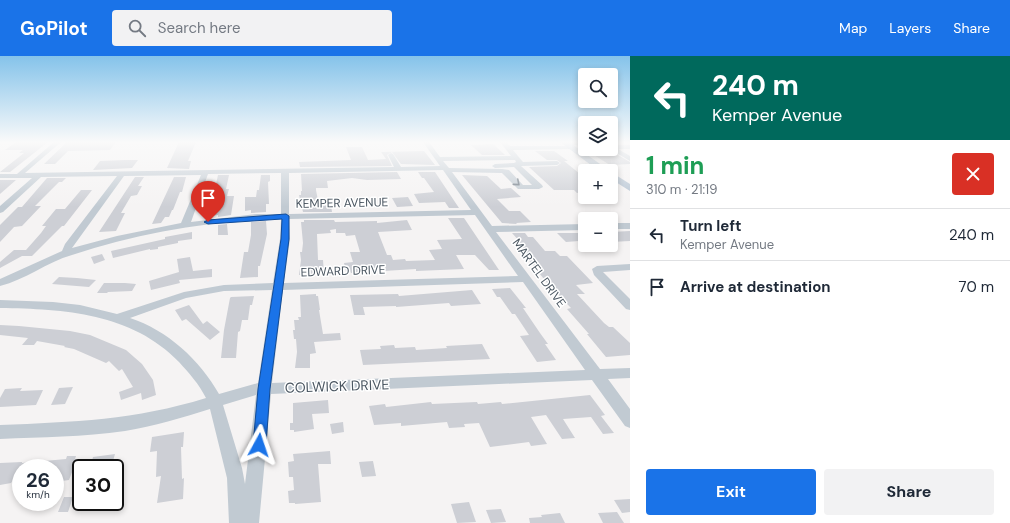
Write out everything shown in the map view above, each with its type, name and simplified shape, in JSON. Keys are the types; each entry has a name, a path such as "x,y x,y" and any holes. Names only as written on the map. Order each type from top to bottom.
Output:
{"main road":[{"path":"618,179 627,185"}],"street":[{"path":"18,176 32,164"},
{"path":"396,164 399,169"},
{"path":"0,176 399,169 484,164"},
{"path":"443,166 496,168 511,164"},
{"path":"443,166 485,165 506,172 521,187 539,187 519,164"},
{"name":"MARTEL DRIVE","path":"443,166 630,420"},
{"path":"250,523 264,389 277,286 285,239 285,171"},
{"path":"185,225 205,173"},
{"path":"67,253 68,246 122,174"},
{"path":"0,210 38,176"},
{"name":"KEMPER AVENUE","path":"0,283 67,253 117,239 185,225 233,219 286,216 478,212"},
{"path":"618,226 630,226"},
{"path":"490,229 578,227"},
{"path":"630,267 597,269 598,273 630,306"},
{"name":"EDWARD DRIVE","path":"118,318 170,300 203,291 234,288 526,279"},
{"path":"0,304 48,306 83,310 118,318 148,330 166,342 186,360 207,387 215,401 236,477 238,523"},
{"name":"COLWICK DRIVE","path":"0,432 120,425 193,410 215,401 264,389 630,372"}],"building":[{"path":"10,164 20,164 10,172 0,172"},
{"path":"98,164 135,164 132,168 93,170"},
{"path":"169,164 190,164 189,169 167,168"},
{"path":"299,164 391,164 392,166 300,167"},
{"path":"401,164 434,164 435,165"},
{"path":"560,164 567,164 578,172 578,193 574,190 554,190 529,167 557,166"},
{"path":"397,172 401,179 367,180 352,178 327,181 328,188 316,188 316,190 319,206 331,205 332,212 303,212 299,195 301,195 302,191 301,174"},
{"path":"418,172 435,172 459,208 449,208 445,202 419,203 414,194 434,192"},
{"path":"218,175 229,175 226,189 229,189 227,196 234,196 231,215 218,217 218,215 209,216"},
{"path":"261,175 270,175 270,181 268,182 269,204 266,204 266,212 251,213 251,210 245,211 245,197 256,197 257,190 259,190"},
{"path":"462,175 487,176 501,189 511,188 521,197 497,199 509,211 520,211 531,222 516,223 517,224 502,223"},
{"path":"135,177 144,177 138,186 142,186 137,195 131,196 121,213 125,213 116,231 99,232"},
{"path":"174,177 186,177 182,192 180,192 169,217 165,217 161,223 152,224"},
{"path":"47,178 66,178 62,182 59,182 35,206 41,206 22,226 14,227 0,242 0,225 18,207 22,207"},
{"path":"0,180 16,180 0,194"},
{"path":"81,190 92,190 64,226 62,226 32,256 22,256 0,268 0,262 14,250 26,250 41,233 46,226 42,226 56,209 65,209"},
{"path":"408,197 413,206 397,207 392,198"},
{"path":"448,218 464,218 499,270 489,270 475,255 456,255 464,269 416,271 416,269 351,273 350,271 346,271 344,263 353,262 350,252 360,252 355,235 346,236 345,233 336,233 336,229 330,230 331,233 317,234 318,260 323,260 324,274 299,275 301,260 300,252 302,252 303,243 301,222 304,222 304,220 334,220 335,222 377,221 377,223 407,220 412,230 378,232 387,255 391,255 393,260 405,259 406,261 435,260 429,250 442,249 437,240 462,239"},
{"path":"266,221 267,234 260,266 258,266 258,277 240,278 244,252 248,252 251,235 251,222"},
{"path":"227,224 228,235 218,235 218,225"},
{"path":"630,231 630,241 618,242 618,232"},
{"path":"192,232 192,239 178,241 178,243 158,247 158,249 150,249 113,258 111,251 165,239 165,237"},
{"path":"512,233 525,233 528,237 533,237 545,251 555,251 560,256 567,256 593,283 576,285 585,294 577,294 604,323 609,327 613,327 630,343 630,355 606,357 587,334 589,334 567,309 571,308 548,284 527,258 521,250 524,249 517,242 520,242"},
{"path":"557,233 578,233 578,241 566,242"},
{"path":"102,254 105,260 94,264 91,257"},
{"path":"190,257 193,271 212,269 212,277 179,280 180,283 151,290 149,281 179,272 177,259"},
{"path":"59,277 96,280 89,287 52,284"},
{"path":"104,283 136,284 132,291 97,293"},
{"path":"510,288 526,308 523,308 548,344 545,344 556,360 537,362 520,336 529,335 515,314 512,314 500,297 497,297 492,289"},
{"path":"472,290 481,304 451,306 449,303 396,307 363,307 365,315 354,315 350,295 398,294 399,296"},
{"path":"316,294 316,296 318,296 323,334 340,333 341,340 314,342 316,353 310,354 310,368 295,368 297,352 296,339 294,339 293,330 295,330 294,320 299,320 298,317 301,317 300,295"},
{"path":"254,296 252,305 250,305 248,320 242,320 240,331 238,332 236,358 221,358 230,298"},
{"path":"189,305 203,324 207,321 220,332 210,340 186,319 182,321 175,310"},
{"path":"0,325 70,331 90,335 126,350 142,364 153,380 156,395 142,400 141,393 121,400 119,392 133,387 122,369 119,371 109,361 106,363 74,349 64,347 65,346 37,341 34,345 22,345 28,338 0,335"},
{"path":"482,344 490,359 363,365 360,350 381,349 380,346 394,345 395,348 415,347 416,350 447,348 446,346"},
{"path":"73,387 65,404 51,405 59,388"},
{"path":"22,388 20,391 43,390 36,405 0,407 0,398 5,389"},
{"path":"590,395 605,415 601,416 614,433 603,434 591,417 563,419 575,438 562,439 546,415 531,417 547,444 531,446 529,442 490,447 479,423 464,424 465,427 449,428 447,422 401,426 401,423 374,425 369,406 385,404 386,407 431,402 432,404 477,402 478,404 501,402 502,404"},
{"path":"328,400 329,413 312,414 314,429 294,432 294,430 290,430 290,423 293,423 293,403"},
{"path":"343,422 344,432 332,434 330,424"},
{"path":"184,432 183,447 181,447 182,479 184,478 183,499 157,503 161,476 156,477 157,451 150,452 152,437"},
{"path":"330,451 331,464 318,464 321,502 289,503 288,491 294,490 293,477 289,477 288,462 294,461 293,454"},
{"path":"115,454 114,459 92,459 93,457"},
{"path":"67,456 76,456 75,459 72,459 72,472 69,480 64,481 64,459 66,459"},
{"path":"373,461 376,476 362,477 359,462"},
{"path":"12,462 11,483 0,485 0,463"},
{"path":"64,497 72,497 68,512 58,512 64,511"},
{"path":"630,499 630,512 622,513 614,500"},
{"path":"469,502 476,522 457,523 451,504"},
{"path":"501,509 506,522 491,523 486,510"},
{"path":"617,512 624,523 603,523 598,513"},
{"path":"560,513 565,523 530,523 529,518"}],"route":[{"path":"208,222 257,217 286,216 285,239 277,286 264,389 259,445"}]}
